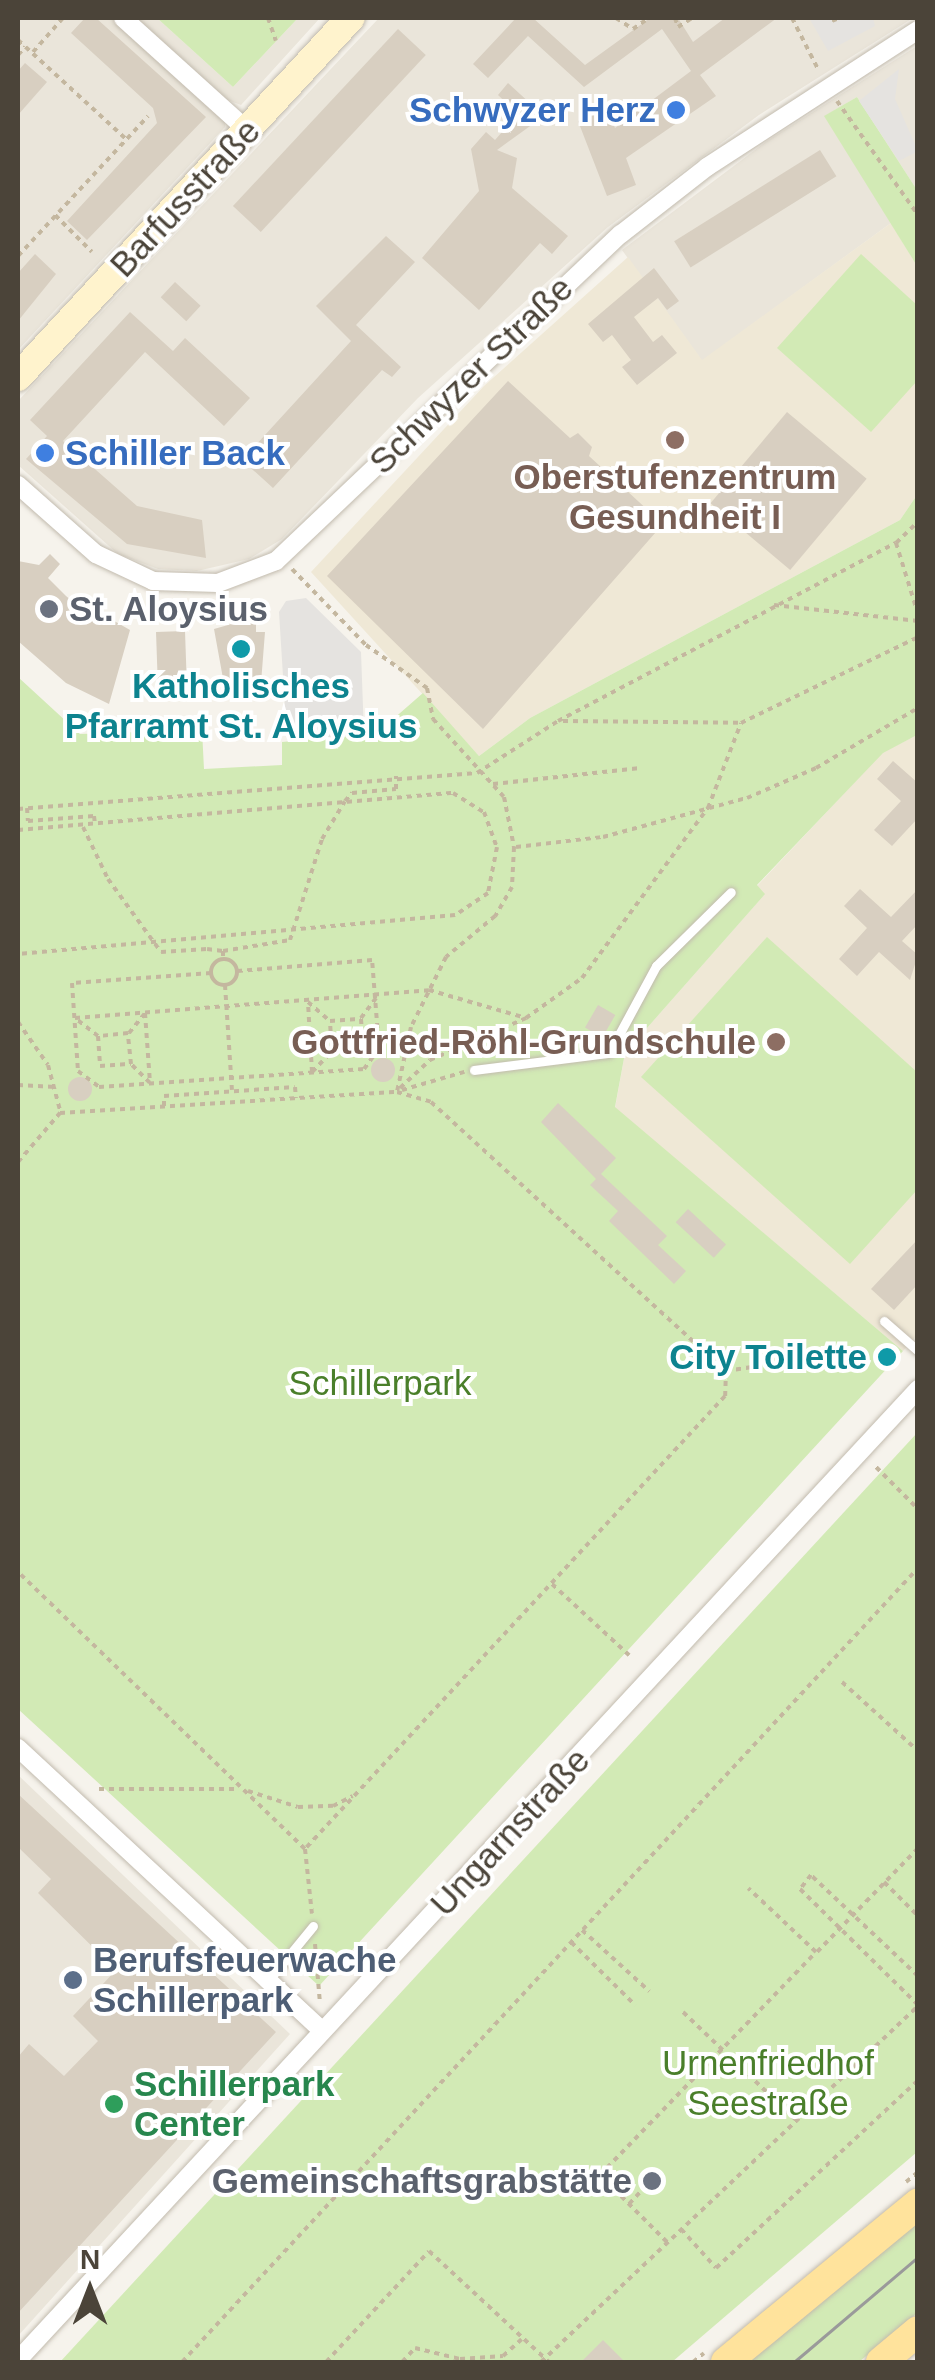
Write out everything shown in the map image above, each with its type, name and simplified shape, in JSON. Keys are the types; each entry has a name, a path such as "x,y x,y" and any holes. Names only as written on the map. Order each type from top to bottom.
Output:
{"main road":[{"name":"Barfusstraße","path":"18,377 351,18"},
{"path":"726,2362 918,2204"},
{"path":"881,2362 918,2331"}],"street":[{"path":"123,18 248,130"},
{"name":"Schwyzer Straße","path":"18,485 96,554 153,580 218,583 276,561 621,234 708,166 918,30"},
{"name":"Ungarnstraße","path":"18,2360 918,1389"},
{"path":"18,1748 321,2030"}],"lane":[{"path":"474,1070 609,1054 656,966 731,892"},
{"path":"884,1321 918,1351"},
{"path":"268,1981 313,1926"}],"path":[{"path":"32,53 63,18"},
{"path":"268,18 276,41"},
{"path":"616,18 633,28 648,18"},
{"path":"674,18 678,27 692,18"},
{"path":"792,18 818,69"},
{"path":"832,22 839,18"},
{"path":"18,40 125,139"},
{"path":"18,55 25,47"},
{"path":"838,101 918,216"},
{"path":"18,256 148,116"},
{"path":"55,216 92,252"},
{"path":"18,809 396,776 477,773 558,721 896,543 918,522"},
{"path":"774,604 918,618 896,543"},
{"path":"292,569 366,644 427,688 433,719 477,773 504,797 514,847 512,887 495,916 456,944 429,990 411,1027 398,1092"},
{"path":"558,721 741,724 918,638"},
{"path":"514,847 603,838 708,808 816,768 918,708"},
{"path":"398,1092 430,1060 526,1018 582,978 708,808 741,724"},
{"path":"492,784 640,768"},
{"path":"82,826 108,879 160,940 160,952 223,951 290,940 291,928 345,802 352,793 396,789 396,776"},
{"path":"18,830 345,802 464,796 493,826 494,880 477,905 455,915 18,954"},
{"path":"27,808 28,821 94,816 95,824"},
{"path":"223,951 223,959 211,973 72,984 78,1071 92,1075 99,1087 364,1069 370,1053 379,1048 372,960 237,971 223,959"},
{"path":"225,986 237,971"},
{"path":"211,973 225,986 232,1091"},
{"path":"74,1018 376,998 429,990 526,1018"},
{"path":"363,1049 361,1019 376,998"},
{"path":"308,1002 330,1020 361,1019"},
{"path":"308,1002 312,1072"},
{"path":"74,1018 98,1036 128,1033 146,1013"},
{"path":"146,1013 150,1083"},
{"path":"330,1020 332,1051"},
{"path":"18,1022 56,1087 60,1112"},
{"path":"128,1033 130,1064 150,1083"},
{"path":"98,1036 100,1066"},
{"path":"312,1072 332,1051 363,1049 370,1053"},
{"path":"92,1075 100,1066 130,1064"},
{"path":"398,1092 432,1076 474,1070"},
{"path":"18,1085 56,1087"},
{"path":"164,1106 164,1096 295,1087 296,1098"},
{"path":"18,1162 60,1112 398,1092 431,1102 726,1371 725,1396 305,1849 18,1572"},
{"path":"726,1371 842,1353"},
{"path":"876,1467 918,1509"},
{"path":"182,2362 918,1568"},
{"path":"551,1583 629,1656"},
{"path":"842,1682 917,1748"},
{"path":"99,1789 242,1789 298,1807 333,1806 357,1794"},
{"path":"667,2242 600,2175 918,1848"},
{"path":"326,2362 428,2251 545,2361 918,2006 800,1889 811,1875 918,1976"},
{"path":"884,1882 918,1916"},
{"path":"748,1888 816,1952"},
{"path":"582,1930 650,1991"},
{"path":"571,1942 635,2005"},
{"path":"683,2012 796,2120"},
{"path":"680,2229 716,2268 918,2080"},
{"path":"629,2204 652,2179"},
{"path":"402,2362 415,2348 460,2359 503,2356 523,2338"}],"shaded area":[{"path":"18,18 157,18 233,87 298,18 320,18 241,105 225,99 225,127 18,350"},
{"path":"379,18 913,18 759,115 608,227 418,398 282,539 249,559 197,571 158,569 118,554 18,465 18,401"},
{"path":"809,18 873,18 875,26 828,51"},
{"path":"917,46 917,190 857,97 825,116 891,223 702,361 622,250 767,141"},
{"path":"899,69 895,99 918,151 899,161 859,101"},
{"name":"Oberstufenzentrum Gesundheit I","path":"891,223 917,266 917,495 900,520 530,718 479,756 311,572 484,386 628,257 702,360"},
{"path":"306,598 361,652 364,735 287,740 279,612 286,601"},
{"name":"Gottfried-Röhl-Grundschule","path":"917,735 917,1335 903,1351 615,1108 625,1053 764,895 757,886 883,752"},
{"path":"18,1775 290,2034 18,2336"}],"green space":[{"path":"157,18 298,18 233,87"},
{"path":"857,97 917,190 917,266 824,116"},
{"path":"861,254 917,305 917,381 871,432 777,348"},
{"name":"Schillerpark","path":"917,495 917,735 883,753 757,885 765,894 625,1053 615,1107 903,1351 319,1986 18,1709 18,677 80,734 202,730 204,769 282,765 282,742 376,734 423,693 479,756 530,718 900,520"},
{"path":"767,937 917,1072 917,1190 850,1264 641,1077"},
{"name":"Urnenfriedhof Seestraße","path":"917,1433 917,2152 672,2362 60,2362"},
{"path":"917,2216 917,2313 859,2362 748,2362"}],"building":[{"path":"85,18 96,18 206,117 87,240 67,221 157,123 153,108 71,33"},
{"path":"516,18 533,18 585,65 650,18 678,18 693,42 725,18 777,18 700,75 716,96 626,158 636,185 607,196 578,121 608,110 615,128 691,71 662,29 584,87 528,36 488,78 473,64"},
{"path":"398,29 426,55 261,232 233,206"},
{"path":"25,63 47,82 18,115 18,71"},
{"path":"508,83 544,116 497,150 517,158 512,188 568,236 552,254 540,243 479,310 422,258 479,191 471,149 486,132 495,140 518,114 498,95"},
{"path":"820,150 836,176 691,267 674,241"},
{"path":"386,236 415,262 356,325 401,367 392,377 382,370 273,488 242,460 351,341 316,306"},
{"path":"35,254 56,274 18,321 18,273"},
{"path":"654,268 679,301 667,310 658,298 634,317 653,342 662,335 677,353 637,385 622,367 631,360 612,335 603,342 588,324"},
{"path":"175,282 201,306 186,321 161,297"},
{"path":"130,312 173,351 185,338 250,398 224,426 145,352 63,441 137,506 202,520 206,558 127,544 26,459 47,436 30,420"},
{"path":"508,381 570,438 578,433 592,447 589,456 663,524 483,729 327,576"},
{"path":"787,412 867,479 790,570 711,503"},
{"path":"50,554 60,564 48,578 66,596 95,620 102,614 130,630 109,704 66,683 18,641 18,561 39,565"},
{"name":"Katholisches Pfarramt St. Aloysius","path":"256,617 256,632 265,632 261,683 224,684 214,629"},
{"path":"185,631 187,690 158,691 156,632"},
{"path":"893,761 918,783 918,818 892,846 874,830 901,801 877,779"},
{"path":"860,889 891,917 918,889 918,924 902,941 918,955 910,980 879,952 857,976 839,959 867,928 844,906"},
{"path":"598,1005 615,1015 602,1038 585,1028"},
{"path":"383,1058 395,1070 383,1082 371,1070"},
{"path":"80,1077 92,1089 80,1101 68,1089"},
{"path":"558,1103 616,1158 601,1174 667,1236 658,1245 686,1271 674,1284 609,1221 618,1211 590,1185 596,1179 541,1122"},
{"path":"688,1209 726,1244 714,1258 676,1222"},
{"path":"918,1239 918,1284 894,1310 871,1289"},
{"name":"Schillerpark Center","path":"18,1794 276,2032 18,2313 18,2057 29,2044 64,2076 98,2041 73,2016 116,1970 38,1893 51,1879 18,1847"},
{"path":"603,2340 625,2362 581,2362"}],"tram line":[{"path":"794,2362 918,2257"}],"place":[{"name":"Schwyzer Herz","path":"676,110"},
{"name":"Oberstufenzentrum Gesundheit I","path":"675,440"},
{"name":"Schiller Back","path":"45,453"},
{"name":"St. Aloysius","path":"49,609"},
{"name":"Katholisches Pfarramt St. Aloysius","path":"241,649"},
{"name":"Gottfried-Röhl-Grundschule","path":"776,1042"},
{"name":"City Toilette","path":"887,1357"},
{"name":"Berufsfeuerwache Schillerpark","path":"73,1980"},
{"name":"Schillerpark Center","path":"114,2104"},
{"name":"Gemeinschaftsgrabstätte","path":"652,2181"}]}
